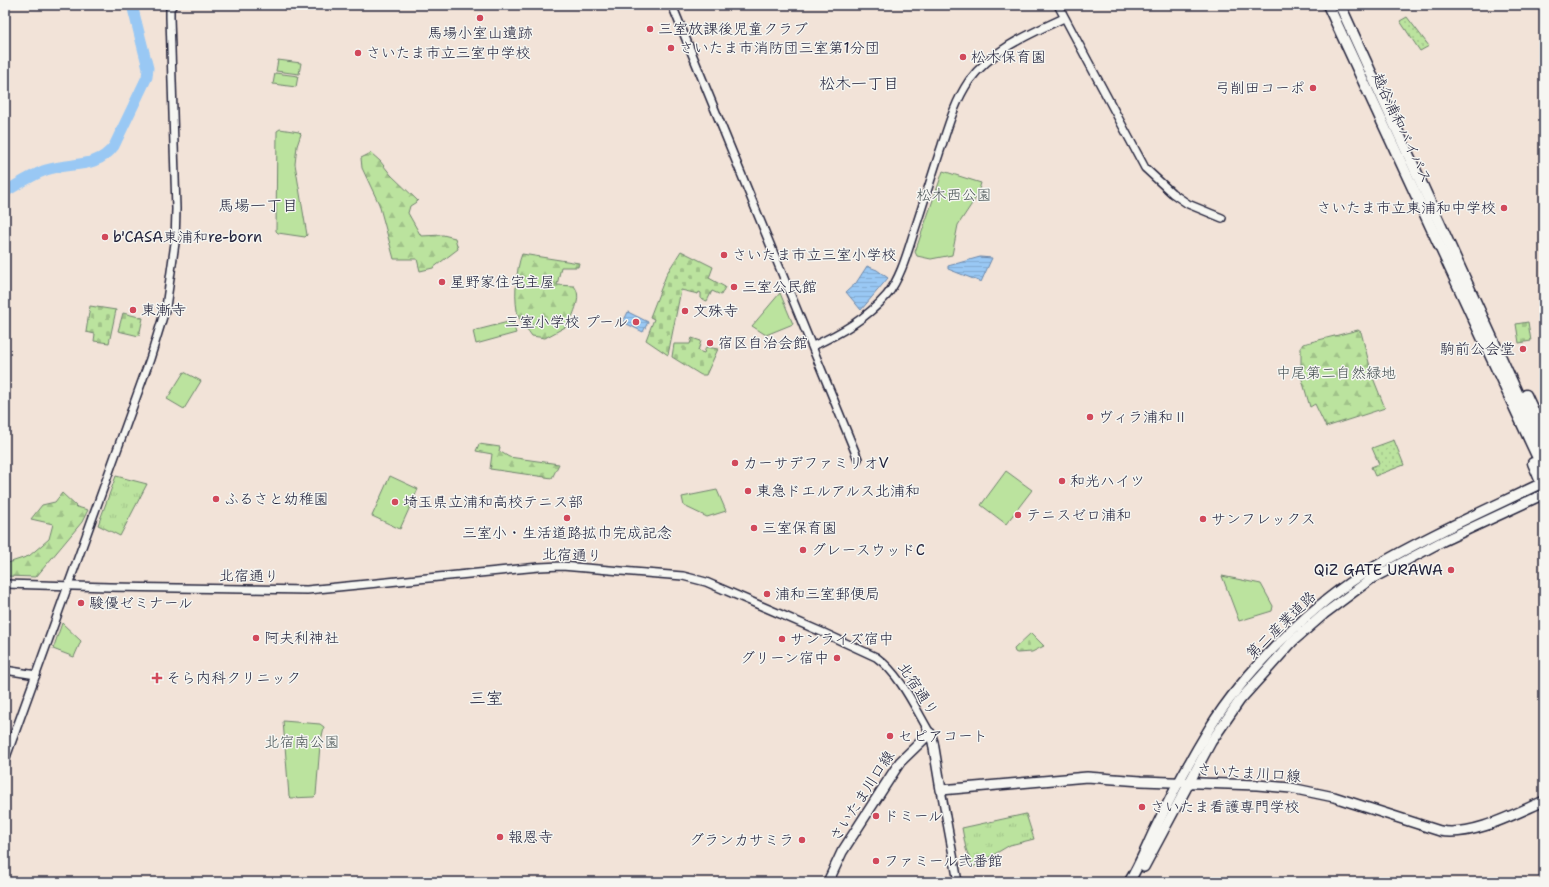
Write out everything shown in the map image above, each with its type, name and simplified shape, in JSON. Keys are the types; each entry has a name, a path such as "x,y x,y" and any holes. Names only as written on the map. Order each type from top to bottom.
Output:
{"highway":[{"name":"越谷浦和バイパス","path":"1328,5 1488,351 1502,369 1544,452"},
{"name":"越谷浦和バイパス","path":"1340,5 1488,329 1502,369 1544,471"},
{"name":"越谷浦和バイパス","path":"1488,329 1511,365 1544,434"},
{"name":"越谷浦和バイパス","path":"1488,351 1489,366 1543,485"}],"main road":[{"name":"第二産業道路","path":"1135,882 1209,730 1228,700 1265,657 1327,600 1382,563 1440,531 1543,485"},
{"name":"第二産業道路","path":"1129,882 1184,782 1211,742 1240,700 1293,641 1324,614 1371,579 1398,563 1544,494"},
{"name":"さいたま川口線","path":"828,882 842,852 900,762 930,733"},
{"name":"北宿通り","path":"930,733 934,742 941,790"},
{"name":"さいたま川口線","path":"941,790 1087,777 1257,785 1310,792 1340,798 1446,832 1462,831 1488,824 1544,801"}],"street":[{"path":"5,760 150,359 169,289 174,254 176,209 170,17 170,9 173,5"},
{"path":"672,5 858,459"},
{"path":"1058,5 1145,168 1172,193 1195,207 1222,218"},
{"path":"813,346 859,322 892,288 906,258 952,115 969,82 984,65 1006,47 1064,18"},
{"name":"北宿通り","path":"5,584 319,590 551,566 683,576 725,589 824,632 876,658 890,670 930,733"},
{"path":"5,670 36,675"},
{"name":"北宿通り","path":"941,790 958,882"}],"green space":[{"path":"1407,17 1429,46 1420,51 1400,21"},
{"path":"278,60 301,63 299,74 276,71"},
{"path":"275,73 298,76 296,87 273,84"},
{"path":"280,129 299,132 301,134 297,146 295,164 307,235 305,237 278,233 276,231 277,131"},
{"path":"371,153 418,201 410,206 408,213 421,236 443,235 455,238 458,249 433,268 420,271 417,259 394,259 379,204 362,168 361,158"},
{"name":"松木西公園","path":"943,171 981,183 977,196 958,225 952,255 931,259 917,256 915,252"},
{"path":"681,251 713,267 709,278 725,287 721,295 712,291 707,301 701,299 701,293 699,292 698,294 681,290 668,355 646,340 654,319 650,317 667,273"},
{"path":"522,254 579,263 578,267 561,267 557,285 574,286 577,290 578,295 576,305 569,325 545,338 532,336 520,320 517,312 516,286 518,268"},
{"path":"780,293 793,324 766,335 752,326"},
{"path":"90,306 116,310 109,343 94,341 95,334 86,332"},
{"path":"123,313 143,318 139,336 118,331"},
{"path":"512,321 516,333 476,344 473,331"},
{"path":"1528,322 1531,341 1519,343 1516,324"},
{"name":"中尾第二自然緑地","path":"1358,330 1361,332 1373,378 1385,408 1326,427 1315,404 1310,407 1301,376 1301,347 1303,344"},
{"path":"692,338 701,341 698,351 704,353 706,347 718,349 706,375 701,375 672,357 674,344 690,344"},
{"path":"184,372 201,381 184,409 167,399"},
{"path":"1394,440 1404,465 1375,476 1371,467 1379,464 1372,448"},
{"path":"479,444 500,447 499,451 509,457 559,464 552,478 490,469 492,454 476,451"},
{"path":"1006,471 1032,490 1006,524 981,505"},
{"path":"116,476 147,484 120,536 98,525"},
{"name":"埼玉県立浦和高校テニス部","path":"390,476 418,489 400,529 372,516"},
{"path":"717,490 726,511 707,517 684,506 682,497"},
{"path":"62,493 77,507 88,510 82,522 36,577 5,576 5,564 29,556 49,539 53,524 31,519 42,505 55,502"},
{"path":"1222,576 1261,584 1273,606 1272,611 1239,621"},
{"path":"62,623 81,641 74,657 53,649"},
{"path":"1031,633 1044,646 1032,652 1015,652 1014,649"},
{"name":"北宿南公園","path":"283,721 320,724 324,727 320,745 316,795 314,797 291,798 289,796"},
{"path":"1026,814 1034,839 1010,845 973,867 966,849 962,828"}],"water":[{"path":"980,257 992,258 981,282 948,269 948,266"},
{"path":"867,266 877,270 888,278 861,310 846,292 856,283"},
{"name":"三室小学校 プール","path":"628,312 648,322 643,332 623,322"}],"waterway":[{"path":"5,192 30,177 46,170 92,162 107,153 114,146 147,77 148,68 132,5"}],"place":[{"name":"馬場小室山遺跡","path":"480,18"},
{"name":"三室放課後児童クラブ","path":"650,29"},
{"name":"さいたま市消防団三室第1分団","path":"671,48"},
{"name":"さいたま市立三室中学校","path":"358,53"},
{"name":"松木保育園","path":"963,57"},
{"name":"弓削田コーポ","path":"1313,88"},
{"name":"さいたま市立東浦和中学校","path":"1504,208"},
{"name":"b'CASA東浦和re-born","path":"105,237"},
{"name":"さいたま市立三室小学校","path":"724,255"},
{"name":"星野家住宅主屋","path":"442,282"},
{"name":"三室公民館","path":"734,287"},
{"name":"東漸寺","path":"133,310"},
{"name":"文殊寺","path":"685,311"},
{"name":"三室小学校 プール","path":"636,322"},
{"name":"宿区自治会館","path":"710,343"},
{"name":"駒前公会堂","path":"1523,349"},
{"name":"ヴィラ浦和Ⅱ","path":"1090,417"},
{"name":"カーサデファミリオV","path":"735,463"},
{"name":"和光ハイツ","path":"1062,481"},
{"name":"東急ドエルアルス北浦和","path":"748,491"},
{"name":"ふるさと幼稚園","path":"216,499"},
{"name":"埼玉県立浦和高校テニス部","path":"395,502"},
{"name":"テニスゼロ浦和","path":"1018,515"},
{"name":"三室小・生活道路拡巾完成記念","path":"567,518"},
{"name":"サンフレックス","path":"1203,519"},
{"name":"三室保育園","path":"754,528"},
{"name":"グレースウッドC","path":"803,550"},
{"name":"QiZ GATE URAWA","path":"1451,570"},
{"name":"浦和三室郵便局","path":"767,594"},
{"name":"駿優ゼミナール","path":"81,603"},
{"name":"阿夫利神社","path":"256,638"},
{"name":"サンライズ宿中","path":"782,639"},
{"name":"グリーン宿中","path":"837,658"},
{"name":"そら内科クリニック","path":"157,678"},
{"name":"セピアコート","path":"890,736"},
{"name":"さいたま看護専門学校","path":"1142,807"},
{"name":"ドミール","path":"876,816"},
{"name":"報恩寺","path":"500,837"},
{"name":"グランカサミラ","path":"802,840"},
{"name":"ファミール弐番館","path":"876,861"}],"district":[{"name":"松木一丁目","path":"859,83"},
{"name":"馬場一丁目","path":"258,205"},
{"name":"三室","path":"486,698"}]}
